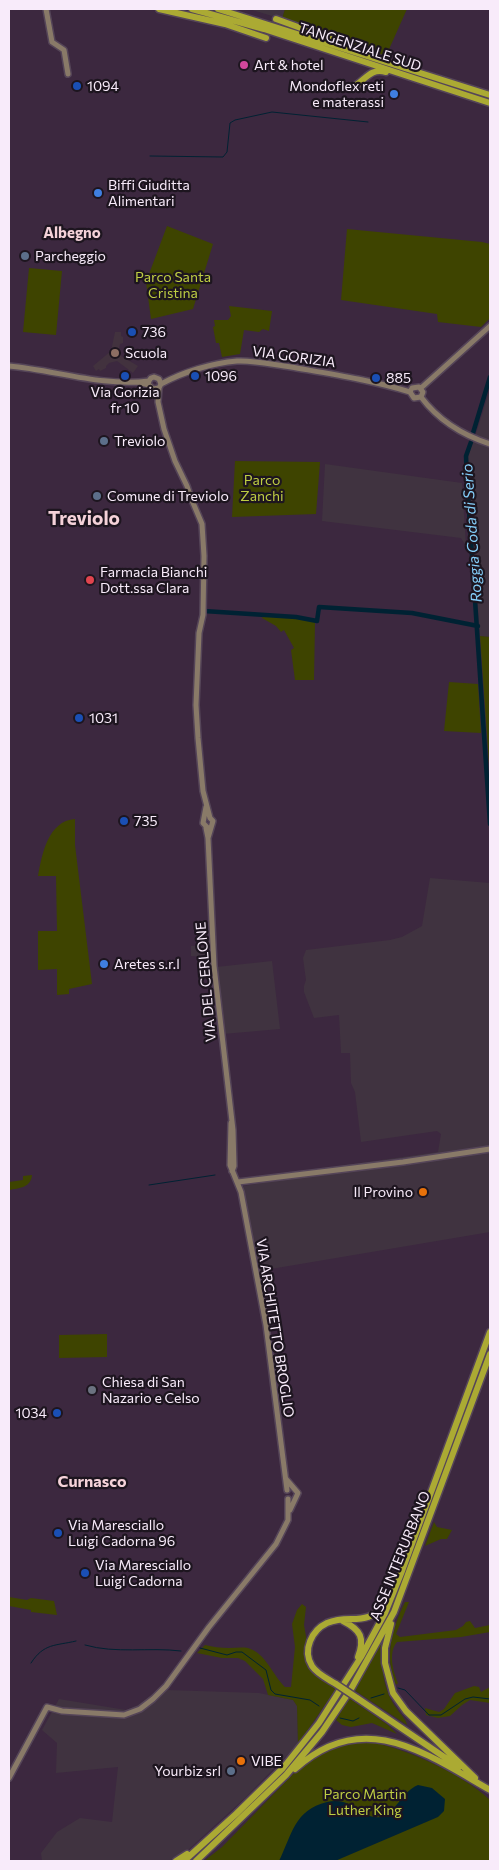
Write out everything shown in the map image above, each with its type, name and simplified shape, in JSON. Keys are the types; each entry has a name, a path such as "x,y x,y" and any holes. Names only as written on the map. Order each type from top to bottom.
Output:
{"highway":[{"path":"159,9 225,24 266,38"},
{"name":"TANGENZIALE SUD","path":"192,9 255,26 490,103"},
{"name":"TANGENZIALE SUD","path":"218,9 490,95"},
{"path":"276,19 348,45 350,50"},
{"path":"351,88 376,70 456,91"},
{"name":"ASSE INTERURBANO","path":"354,1670 392,1597 490,1332"},
{"name":"ASSE INTERURBANO","path":"286,1774 337,1711 365,1666 394,1612 490,1354"},
{"path":"392,1597 377,1612 366,1619 342,1620 328,1623 316,1631 311,1638 308,1648 312,1666 490,1790"},
{"path":"394,1612 385,1648 385,1663 393,1693 406,1711 474,1778"},
{"path":"184,1861 207,1842 283,1768 319,1723 354,1670 362,1641 355,1628 342,1620"},
{"path":"196,1861 220,1840 286,1774 292,1772 305,1760 327,1746 354,1739 393,1741 413,1749 490,1790"},
{"path":"176,1861 197,1846 207,1842"}],"street":[{"path":"46,9 52,42 64,50 68,74"},
{"path":"421,388 490,326"},
{"name":"VIA GORIZIA","path":"174,377 152,377 154,385 218,364 239,361 260,362 383,383 410,392 414,398 421,398 446,423 471,437 490,444"},
{"path":"9,366 102,380 154,385"},
{"path":"158,378 154,385 160,416 171,451 188,486 202,524 204,556 203,615 200,633 196,706 206,807 214,825 208,828 204,821 206,807"},
{"path":"410,392 415,386 421,388"},
{"path":"421,388 423,394 421,398"},
{"path":"204,821 210,818"},
{"name":"VIA DEL CERLONE","path":"208,828 214,966 231,1123 230,1165 232,1171"},
{"path":"238,1182 490,1149"},
{"name":"VIA ARCHITETTO BROGLIO","path":"232,1171 238,1182 266,1325 286,1478 290,1489"},
{"path":"290,1489 296,1489 297,1497 291,1500 286,1496 290,1489"},
{"path":"9,1778 47,1707 62,1712 124,1716 146,1706 160,1692 209,1627 276,1544 285,1528 291,1500"}],"shaded area":[{"path":"249,9 285,9 282,19"},
{"name":"Scuola","path":"115,332 121,332 123,337 123,343 120,344 119,348 121,356 138,366 133,373 117,361 109,363 106,368 100,371 99,369 96,371 93,366 111,351"},
{"path":"490,389 490,442 475,437"},
{"path":"473,440 490,445 490,637 480,636 468,458"},
{"path":"325,464 462,483 466,546 461,538 322,521"},
{"path":"430,878 490,883 490,1232 259,1271 243,1186 288,1179 289,1173 438,1152 441,1134 437,1131 361,1142 355,1092 351,1083 350,1053 341,1053 339,1015 314,1018 304,992 306,980 303,958 306,950 390,940 402,937 422,926"},
{"path":"191,946 207,946 206,957 191,956"},
{"path":"272,961 280,1029 223,1034 216,967"},
{"path":"159,1689 259,1693 293,1700 297,1706 298,1744 245,1798 188,1850 169,1861 42,1861 41,1853 57,1832 80,1818 112,1822 118,1767 56,1773 57,1743 42,1730 59,1699 126,1710 138,1705"}],"green space":[{"path":"285,9 407,9 386,56 282,19"},
{"name":"Parco Santa Cristina","path":"167,226 213,244 193,309 151,319 146,282"},
{"path":"347,229 490,244 490,318 481,327 438,322 437,314 341,300"},
{"path":"29,268 62,271 56,335 23,332"},
{"path":"229,306 272,311 269,331 263,329 259,332 244,330 240,354 222,357 219,343 216,343 213,327 215,326 214,320 228,320 231,316"},
{"name":"Parco Zanchi","path":"235,461 320,462 316,514 232,517"},
{"path":"263,616 295,618 315,622 314,680 295,680 291,650 294,648 284,630 281,632 276,626 262,618"},
{"path":"480,636 490,637 490,779"},
{"path":"449,682 478,684 481,733 444,731"},
{"path":"75,819 75,845 92,984 69,989 69,994 57,995 57,969 38,970 38,931 57,931 56,876 38,876 44,849 52,832 66,821"},
{"path":"32,1175 27,1185 9,1190 9,1182 23,1180 23,1176"},
{"path":"107,1334 107,1357 59,1358 59,1335"},
{"path":"434,1522 437,1527 452,1530 447,1539 441,1539 425,1546"},
{"path":"9,1597 54,1601 57,1615 31,1612 31,1610 9,1606"},
{"path":"405,1602 409,1602 396,1634 400,1637 456,1630 470,1621 475,1628 490,1625 490,1632 461,1637 397,1642 392,1656 394,1673 398,1683 396,1685 392,1674 391,1643 396,1622"},
{"path":"302,1604 306,1607 304,1625 307,1642 307,1665 316,1675 336,1689 298,1744 297,1706 293,1700 268,1695 263,1679 245,1661 238,1658 222,1658 197,1653 205,1645 223,1648 248,1648 260,1655 285,1687 291,1687 295,1647 292,1624 297,1610"},
{"path":"381,1643 383,1645 382,1662 386,1686 392,1702 407,1725 354,1690"},
{"path":"474,1686 479,1687 481,1692 490,1687 490,1703 470,1700 450,1716 438,1718 426,1715 425,1708 439,1712 444,1709 455,1693"},
{"path":"349,1698 388,1725 397,1734 372,1723 351,1727 342,1725 336,1720"},
{"name":"Parco Martin Luther King","path":"363,1741 395,1748 430,1762 464,1780 490,1800 490,1861 204,1861 222,1847 301,1766 337,1746"}],"water":[{"path":"418,1785 432,1788 445,1799 444,1811 438,1817 335,1861 279,1861 291,1833 301,1817 316,1806 327,1802 340,1801 350,1804 369,1816 381,1817 391,1811 412,1788"}],"waterway":[{"name":"Roggia Coda di Serio","path":"150,156 223,157 227,152 230,123 235,120 272,112 368,122"},
{"name":"Roggia Coda di Serio","path":"473,433 490,377"},
{"path":"471,442 466,456 467,481 490,824"},
{"path":"204,611 296,617 317,621 319,607 412,613 478,626"},
{"path":"149,1185 215,1175"},
{"path":"31,1663 41,1652 50,1646 76,1641"},
{"path":"85,1645 121,1650 181,1651"},
{"path":"200,1648 227,1655 242,1652 266,1670 271,1690 275,1694 310,1700 319,1706"},
{"path":"398,1688 405,1690 429,1715 441,1715 465,1699 473,1697 490,1699"},
{"path":"371,1698 384,1694"},
{"path":"340,1718 353,1721 359,1718"}],"place":[{"name":"Art & hotel","path":"244,65"},
{"name":"1094","path":"77,86"},
{"name":"Mondoflex reti e materassi","path":"394,94"},
{"name":"Biffi Giuditta Alimentari","path":"98,193"},
{"name":"Parcheggio","path":"25,256"},
{"name":"736","path":"132,332"},
{"name":"Scuola","path":"115,353"},
{"name":"Via Gorizia fr 10","path":"125,376"},
{"name":"1096","path":"195,376"},
{"name":"885","path":"376,378"},
{"name":"Treviolo","path":"104,441"},
{"name":"Comune di Treviolo","path":"97,496"},
{"name":"Farmacia Bianchi Dott.ssa Clara","path":"90,580"},
{"name":"1031","path":"79,718"},
{"name":"735","path":"124,821"},
{"name":"Aretes s.r.l","path":"104,964"},
{"name":"Il Provino","path":"423,1192"},
{"name":"Chiesa di San Nazario e Celso","path":"92,1390"},
{"name":"1034","path":"57,1413"},
{"name":"Via Maresciallo Luigi Cadorna 96","path":"58,1533"},
{"name":"Via Maresciallo Luigi Cadorna","path":"85,1573"},
{"name":"VIBE","path":"241,1761"},
{"name":"Yourbiz srl","path":"231,1771"}],"district":[{"name":"Albegno","path":"72,233"},
{"name":"Treviolo","path":"84,519"},
{"name":"Curnasco","path":"92,1482"}]}
